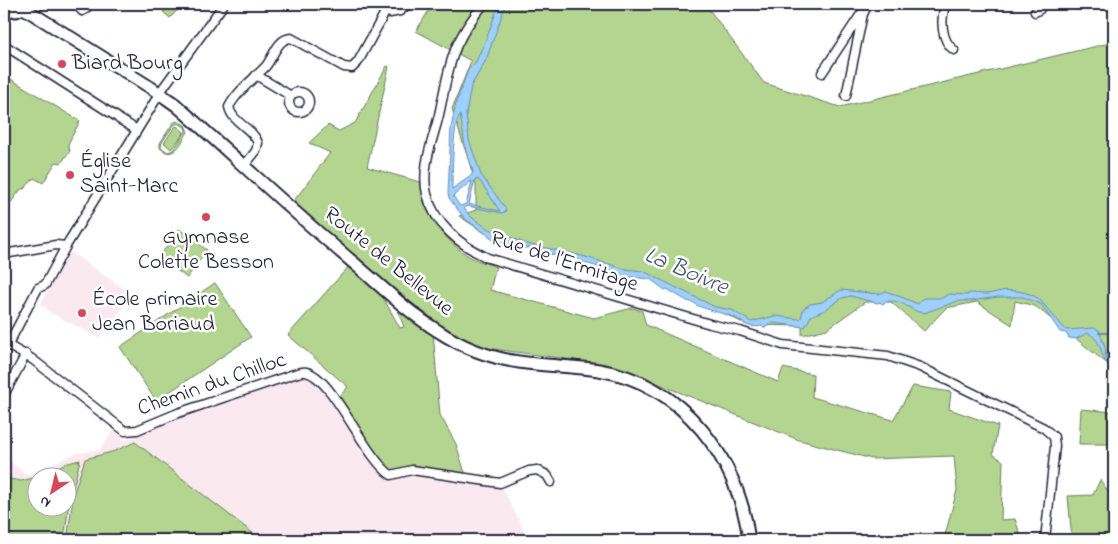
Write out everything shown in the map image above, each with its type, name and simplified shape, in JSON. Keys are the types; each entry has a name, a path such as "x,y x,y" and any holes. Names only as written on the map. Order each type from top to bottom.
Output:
{"street":[{"path":"76,4 82,11 86,9 87,4"},
{"path":"4,395 26,354 6,344 38,288 45,285 66,246 160,93 224,4"},
{"path":"377,4 395,12 406,4"},
{"name":"Rue de l’Ermitage","path":"484,4 467,26 450,61 426,172 427,194 432,207 444,226 460,241 476,252 510,265 644,306 740,331 783,345 888,356 920,367 1049,432 1054,437 1055,446 1045,540"},
{"path":"822,73 868,4"},
{"path":"846,96 863,14 868,4"},
{"path":"946,4 943,14 946,43 954,50"},
{"path":"1034,12 1040,9 1038,4"},
{"path":"4,21 16,6"},
{"name":"Route de Bellevue","path":"16,6 160,93 176,105 405,307 441,334 458,343 495,357 519,362 601,370 630,379 656,391 677,406 698,424 729,468 744,512 749,540"},
{"path":"244,166 256,151 258,143 254,135 231,114 229,107 272,58 280,42 286,38 291,38 344,67 352,68 358,62 387,9"},
{"path":"4,45 137,130"},
{"path":"256,75 291,96"},
{"path":"4,254 56,244 66,246"},
{"name":"Chemin du Chilloc","path":"26,354 125,431 137,430 178,413 291,375 306,372 320,379 379,464 391,475 412,470 500,484 529,471 537,470 547,475 552,482"}],"shaded area":[{"path":"69,251 133,295 99,338 47,311 48,309 40,305"},
{"path":"301,377 317,382 388,480 421,475 503,489 527,536 526,540 4,540 4,455 26,475 28,474 28,516 78,516 78,466 47,466 77,453 99,450 114,430 125,440 181,416"}],"green space":[{"path":"170,4 183,4 170,18 163,12"},
{"path":"433,4 705,4 764,83 840,107 1114,42 1114,369 1035,306 1015,301 1012,325 977,302 946,308 924,331 891,302 865,302 827,329 802,335 802,326 747,325 644,273 494,239 459,216 476,210 476,184 452,109 471,61 416,31"},
{"path":"387,66 389,67 367,167 420,182 432,214 450,241 470,257 496,267 490,290 594,318 632,308 642,311 646,325 778,382 783,368 813,374 812,397 893,420 913,386 951,392 949,409 998,426 993,454 1003,461 1001,520 1015,519 1022,540 964,540 945,535 957,490 954,456 872,459 799,440 661,385 597,363 486,348 453,335 432,320 440,415 456,444 466,476 417,466 398,473 383,465 337,399 348,387 288,335 350,265 380,292 400,328 404,327 388,285 293,202 330,153 309,143 328,125 339,131 355,123"},
{"path":"4,75 80,121 68,144 70,151 61,163 56,162 43,183 34,178 24,189 21,189 9,205 4,201"},
{"path":"177,121 185,125 188,132 177,149 169,153 160,148 160,143 173,123","holes":["178,123 185,127 186,131 173,150 168,152 161,147 162,142 174,125"]},
{"path":"177,126 184,133 171,149 164,143"},
{"path":"179,229 207,250 187,278 159,257"},
{"path":"215,283 251,337 156,401 120,347"},
{"path":"1081,409 1114,412 1114,444 1079,444"},
{"path":"135,442 262,540 67,540 70,516 78,516 78,480 85,459 115,451"},
{"path":"80,460 78,468 78,466 60,466"},
{"path":"4,478 21,481 28,479 28,516 67,516 64,540 4,540"},
{"path":"1100,480 1114,499 1114,540 1072,540 1068,496 1093,495"}],"water":[{"path":"499,4 506,4 486,60 471,86 466,114 469,140 481,175 506,209 502,213 467,206 464,208 470,216 487,228 527,244 579,255 625,269 643,271 715,307 732,310 751,322 775,316 801,318 803,309 810,304 822,302 841,290 879,294 886,291 918,304 923,298 942,298 949,294 987,294 1005,290 1020,292 1039,299 1066,330 1094,328 1099,330 1105,347 1106,359 1114,364 1114,369 1109,366 1097,340 1093,336 1087,333 1076,339 1069,338 1066,333 1060,332 1041,304 1023,297 998,297 958,301 924,313 899,302 888,301 882,304 851,296 842,298 825,310 811,316 805,327 773,323 765,328 763,326 748,325 731,316 696,305 667,289 665,290 650,279 619,276 576,258 499,243 464,218 449,198 448,193 451,128 456,103 468,70 475,63","holes":["460,115 465,145 473,172 471,176 452,189 454,138","475,180 480,181 500,211 469,204","472,181 466,204 460,206 453,196"]}],"waterway":[{"name":"La Boivre","path":"1099,333 1114,333"}],"place":[{"name":"Biard Bourg","path":"62,64"},
{"name":"Église Saint-Marc","path":"70,175"},
{"name":"Gymnase Colette Besson","path":"206,217"},
{"name":"École primaire Jean Boriaud","path":"82,313"}]}
